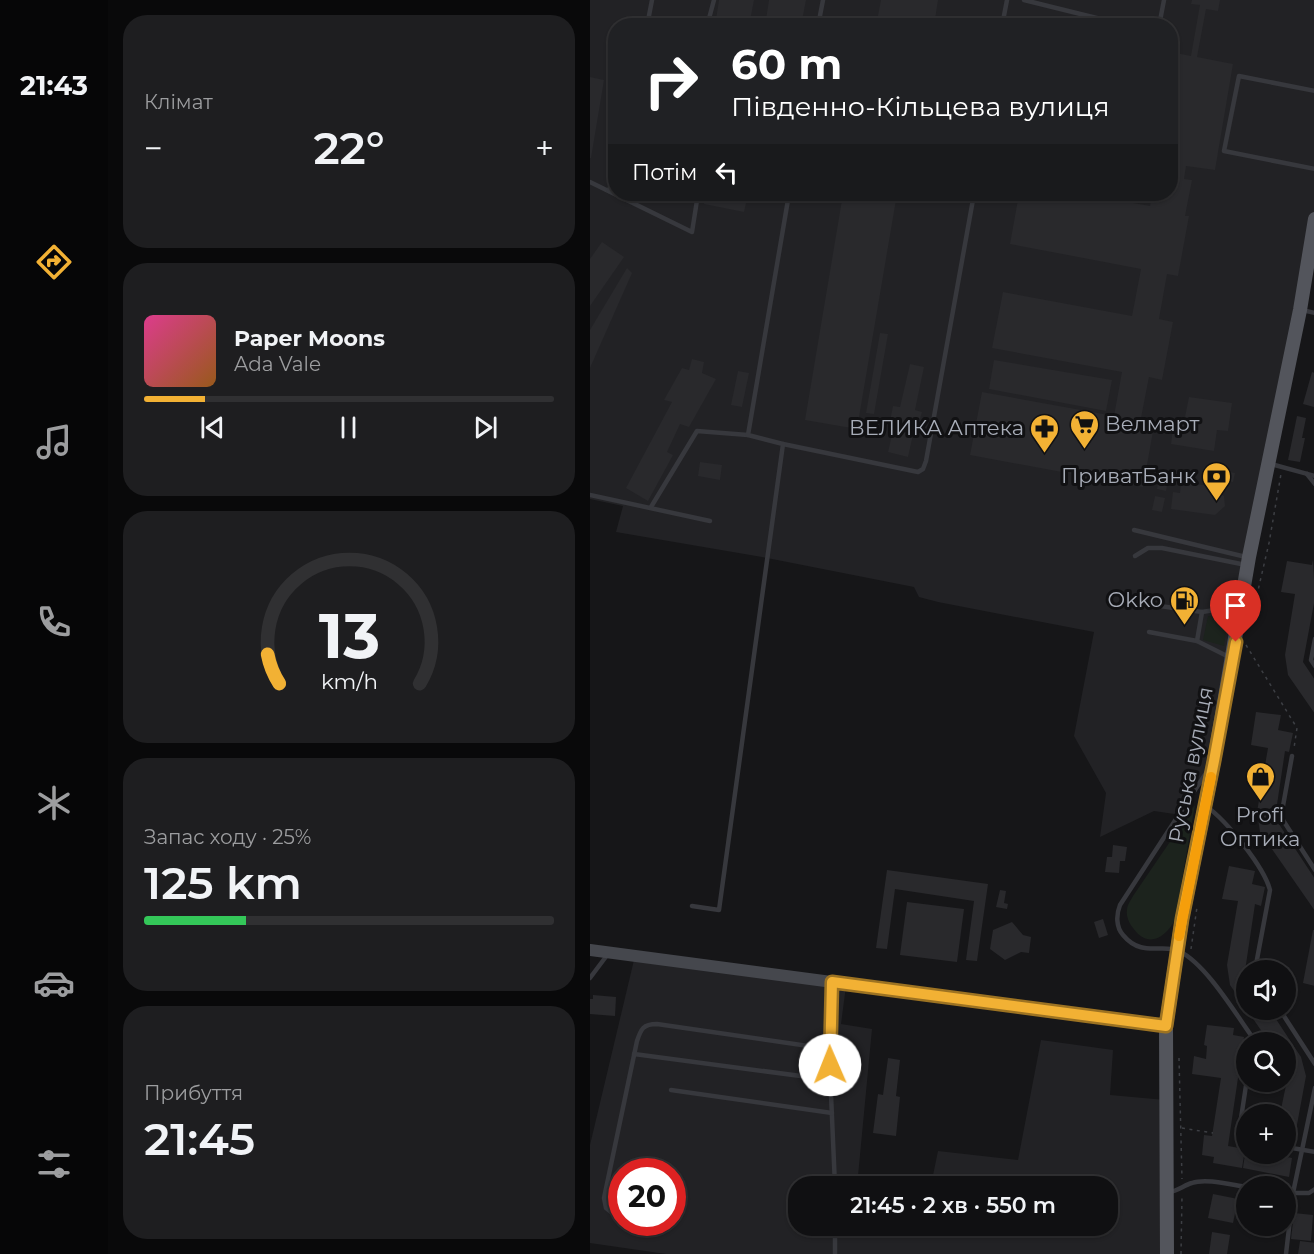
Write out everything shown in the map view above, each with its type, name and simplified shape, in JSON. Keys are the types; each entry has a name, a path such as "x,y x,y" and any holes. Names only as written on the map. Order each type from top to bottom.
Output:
{"main road":[{"name":"Руська вулиця","path":"1167,1254 1166,1026 1177,950 1233,660 1248,561 1300,310 1314,219"}],"street":[{"path":"590,950 1166,1026"}],"lane":[{"path":"649,18 652,0"},
{"path":"709,18 713,0"},
{"path":"820,18 823,0"},
{"path":"1004,18 1007,0"},
{"path":"1024,0 1097,18"},
{"path":"1161,18 1164,0"},
{"path":"1314,91 1239,76 1224,151 1314,169"},
{"path":"590,182 608,191"},
{"path":"629,201 692,232 697,201"},
{"path":"748,435 788,201"},
{"path":"651,507 697,431 748,435 918,472 923,469 973,201"},
{"path":"1300,310 1314,313"},
{"path":"692,906 719,910 783,444"},
{"path":"1268,463 1314,476"},
{"path":"1305,472 1314,484"},
{"path":"590,495 710,521"},
{"path":"1134,530 1248,561"},
{"path":"1135,556 1148,549 1162,548 1248,561"},
{"path":"1153,605 1202,612 1242,606"},
{"path":"1197,641 1202,612"},
{"path":"1149,632 1197,641 1233,660"},
{"path":"1314,639 1311,660 1314,666"},
{"path":"1292,756 1282,817 1314,870"},
{"path":"1214,761 1128,890 1116,913 1118,926 1123,936 1135,945 1148,950 1177,950 1204,971 1249,1032"},
{"path":"1204,805 1227,824 1267,878 1270,891 1257,960"},
{"path":"590,978 609,953"},
{"path":"832,982 829,1049 835,1176"},
{"path":"1286,1020 1314,1064"},
{"path":"612,1158 634,1054 642,1028 647,1024 829,1049"},
{"path":"634,1054 831,1080"},
{"path":"1296,1180 1314,1088"},
{"path":"671,1090 832,1113"},
{"path":"1296,1149 1314,1152"},
{"path":"608,1179 604,1198 608,1210"},
{"path":"1167,1192 1202,1181 1236,1186"},
{"path":"1296,1193 1309,1193 1314,1190"},
{"path":"835,1236 835,1254"},
{"path":"1286,1254 1288,1236"}],"path":[{"path":"1246,644 1297,728 1292,756"},
{"path":"1189,959 1198,898"},
{"path":"1179,1057 1182,1128 1181,1254"},
{"path":"1182,1128 1213,1134"}],"shaded area":[{"path":"590,0 1314,0 1314,225 1217,761 1181,815 1154,811 1100,837 1106,793 1074,736 1094,632 938,602 919,597 914,587 762,557 616,532 623,506 590,499"},
{"path":"1208,616 1228,618 1224,646 1203,640"},
{"path":"1195,805 1175,920 1166,932 1156,939 1144,938 1130,924 1127,915 1128,906"},
{"path":"634,960 846,986 841,1024 872,1029 858,1176 788,1176 788,1236 1118,1236 1118,1176 933,1176 938,1151 1018,1160 1041,1040 1113,1050 1110,1095 1165,1100 1167,1254 666,1254 590,1243 590,1145"}],"building":[{"path":"719,0 754,0 751,18 716,18"},
{"path":"769,0 806,0 803,18 766,18"},
{"path":"881,0 938,0 935,18 878,18"},
{"path":"1192,0 1220,0 1218,11 1206,9 1197,57 1233,64 1215,170 1186,166 1184,179 1192,180 1185,216 1189,216 1178,276 1167,274 1159,319 1173,322 1162,380 1149,377 1140,423 1154,426 1143,487 970,455 982,392 1114,416 1122,372 992,348 1003,292 1132,316 1141,269 1010,244 1018,201 1122,201 1150,206 1151,201 1178,201 1178,53 1191,56 1200,5 1191,4"},
{"path":"590,77 604,80 591,158 590,158"},
{"path":"705,201 746,201 744,212 704,204"},
{"path":"842,201 896,201 857,429 805,420"},
{"path":"602,242 624,257 590,306 590,259"},
{"path":"627,268 632,273 590,368 590,330"},
{"path":"880,333 888,334 874,414 866,413"},
{"path":"692,359 704,362 702,373 716,379 689,427 680,424 667,452 673,455 648,501 626,488 672,402 664,400 682,368 689,370"},
{"path":"994,360 1112,380 1106,411 989,389"},
{"path":"910,364 924,367 915,410 922,412 919,422 916,421 908,457 888,452 895,422 890,421 893,406 900,407"},
{"path":"738,371 749,373 742,407 731,405"},
{"path":"1312,372 1315,373 1314,407 1303,404"},
{"path":"1189,397 1232,403 1228,431 1217,430 1214,451 1171,444 1174,421 1184,422"},
{"path":"1297,416 1306,418 1300,462 1288,460"},
{"path":"700,462 722,465 720,480 698,476"},
{"path":"1204,467 1235,473 1233,482 1202,476"},
{"path":"1160,472 1169,474 1166,491 1157,489"},
{"path":"1181,482 1217,487 1217,492 1224,496 1225,506 1215,515 1171,509 1173,492 1180,493"},
{"path":"1155,496 1165,498 1162,512 1152,510"},
{"path":"1313,560 1315,598 1303,662 1315,680 1315,714 1288,675 1285,655 1295,594 1281,592 1287,561 1312,565"},
{"path":"1256,712 1281,715 1278,730 1293,733 1289,752 1285,751 1275,818 1315,879 1315,911 1260,832 1257,812 1268,748 1251,745"},
{"path":"1113,845 1127,847 1125,861 1120,861 1119,873 1105,872 1107,857 1112,857"},
{"path":"1229,866 1255,871 1252,884 1265,887 1261,906 1255,904 1247,960 1236,960 1236,994 1230,985 1227,965 1238,901 1222,899"},
{"path":"887,870 988,884 977,961 966,960 974,901 895,889 887,949 876,948"},
{"path":"1000,890 1006,891 1004,903 1008,904 1007,909 996,907"},
{"path":"907,902 964,909 957,962 900,955"},
{"path":"1103,919 1108,935 1099,938 1094,922"},
{"path":"1012,922 1023,935 1031,937 1029,953 1021,952 1005,960 990,949 993,930"},
{"path":"1313,930 1315,930 1315,986 1303,983"},
{"path":"593,995 616,997 615,1016 590,1014 590,999 593,999"},
{"path":"1254,1020 1277,1020 1285,1032 1262,1032"},
{"path":"1207,1025 1234,1028 1236,1092 1228,1146 1236,1147 1236,1164 1243,1164 1242,1168 1213,1163 1214,1157 1202,1155 1204,1135 1212,1136 1221,1078 1192,1074 1194,1056 1206,1059 1207,1046 1204,1045"},
{"path":"1296,1049 1301,1057 1306,1076 1296,1130 1296,1104 1282,1104 1285,1092 1296,1092"},
{"path":"888,1058 900,1060 896,1096 900,1097 896,1136 873,1133 878,1094 883,1095"},
{"path":"1244,1164 1291,1164 1289,1176 1243,1168"},
{"path":"1213,1194 1236,1199 1233,1223 1208,1218"},
{"path":"1296,1213 1313,1215 1311,1241 1291,1239 1291,1236 1296,1236"},
{"path":"1212,1232 1230,1235 1227,1254 1209,1254"},
{"path":"1300,1241 1315,1243 1315,1254 1298,1254"}],"slow traffic":[{"path":"1179,936 1211,777"}],"place":[{"name":"Велмарт","path":"1084,450"},
{"name":"ВЕЛИКА Аптека","path":"1045,454"},
{"name":"ПриватБанк","path":"1217,502"},
{"name":"Okko","path":"1184,626"},
{"name":"Profi Оптика","path":"1260,802"}],"route":[{"path":"830,1065 832,982 1166,1026 1182,919 1236,642"}]}
